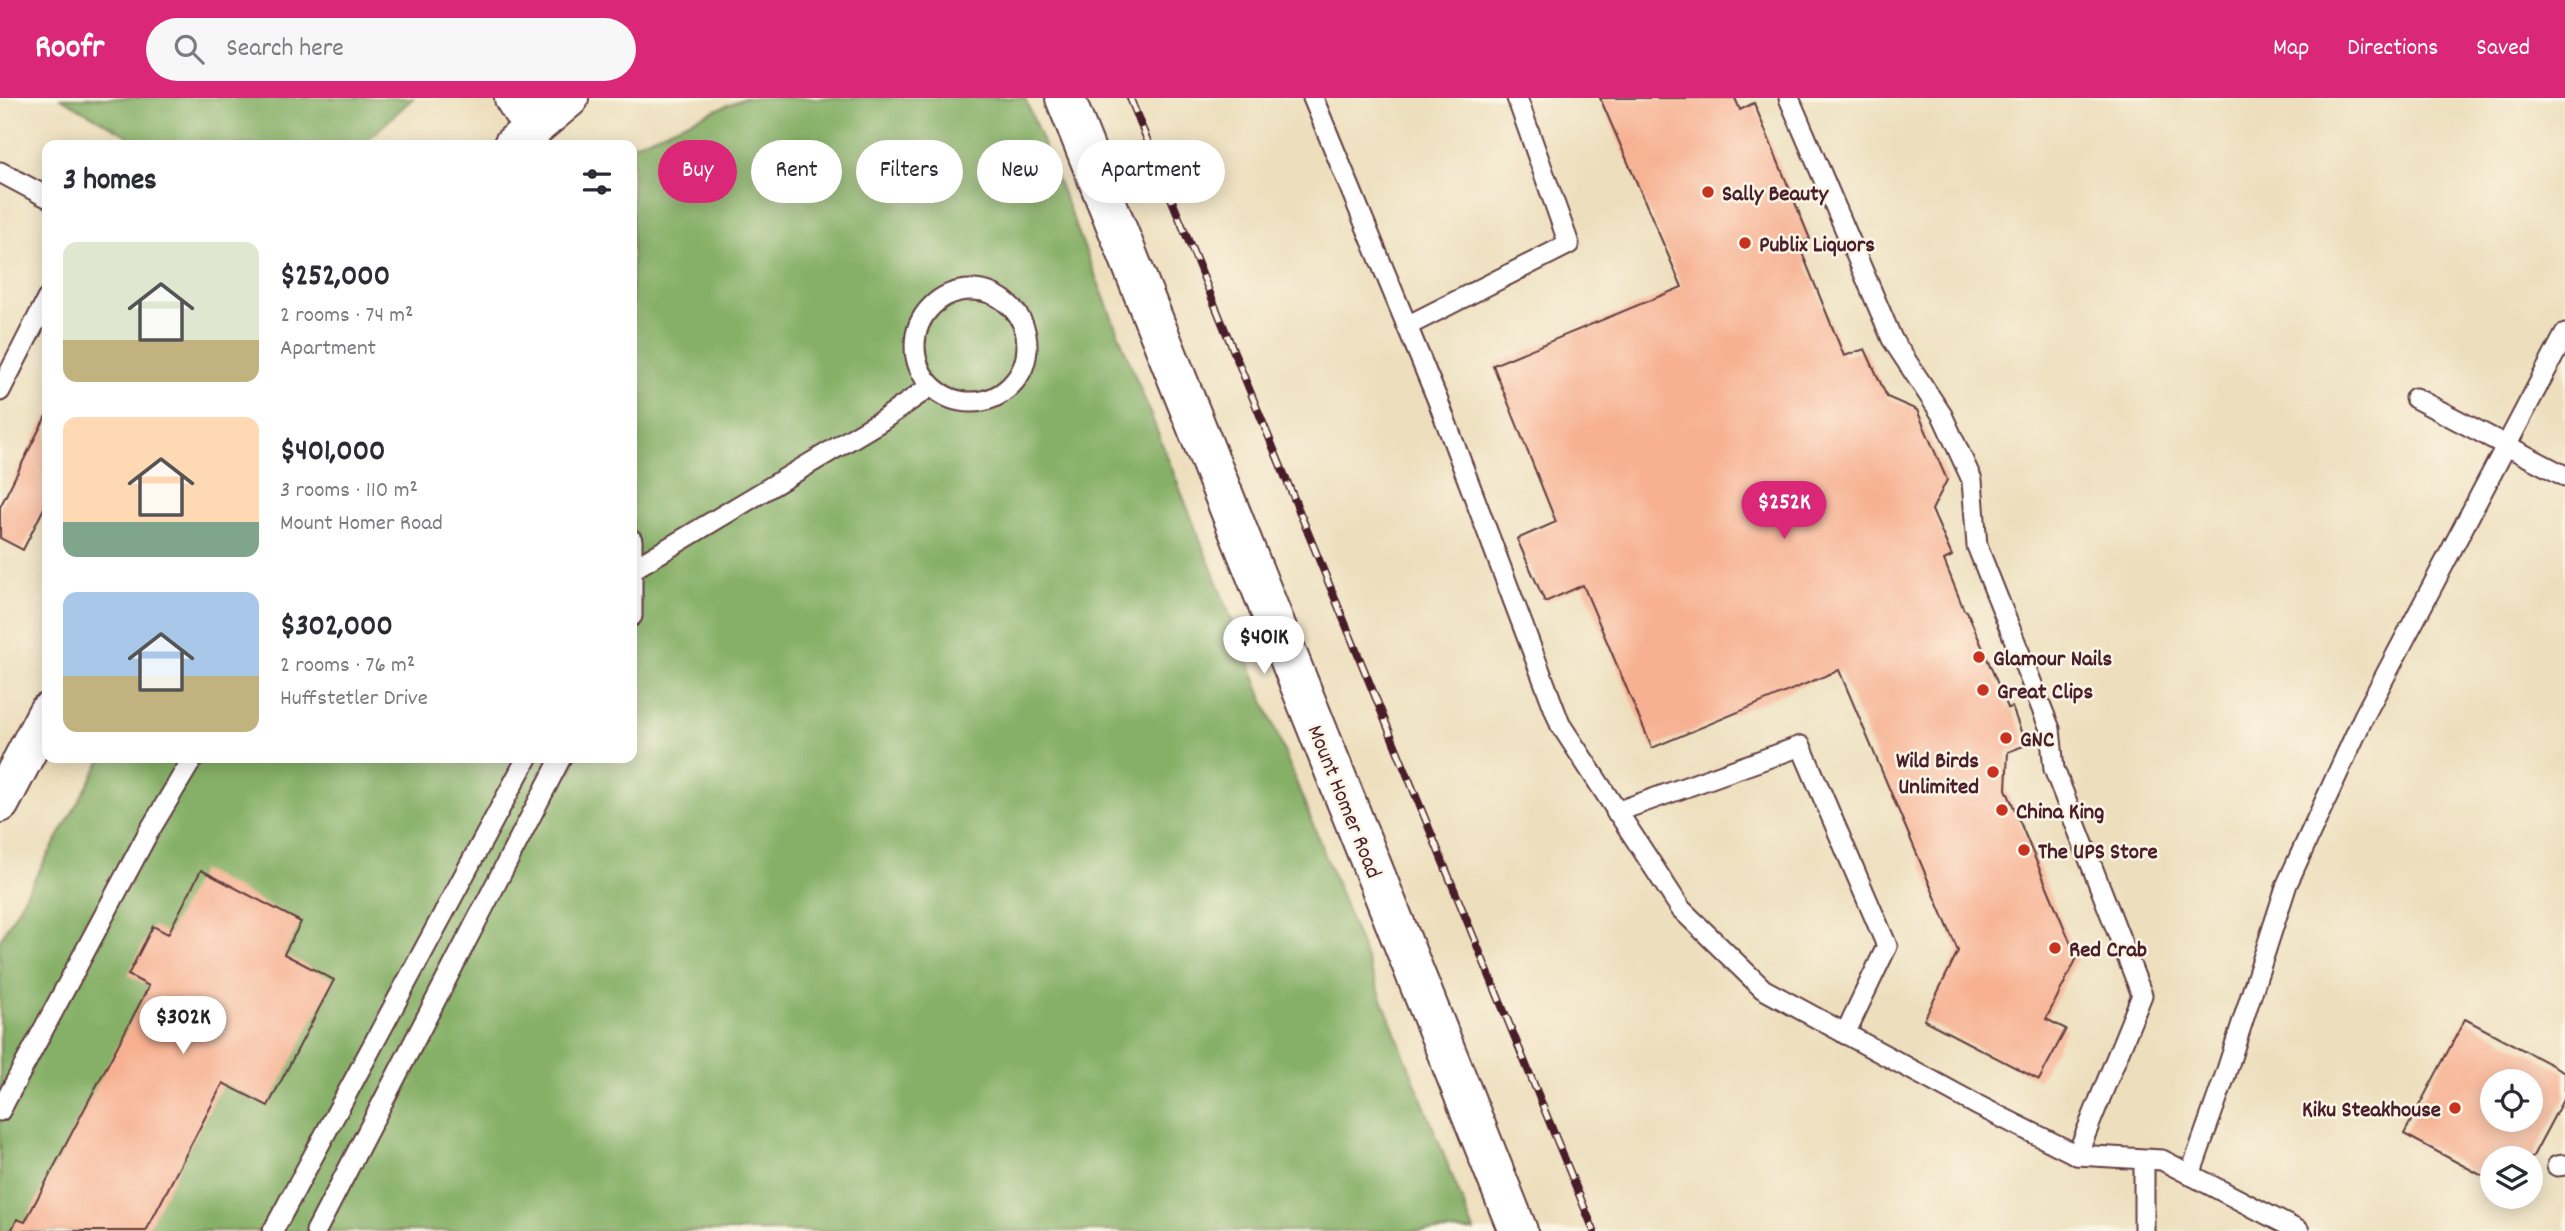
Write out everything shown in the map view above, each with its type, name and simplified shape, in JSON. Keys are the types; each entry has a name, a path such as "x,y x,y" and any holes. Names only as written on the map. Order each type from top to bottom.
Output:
{"street":[{"path":"520,124 569,98"},
{"name":"Mount Homer Road","path":"1065,98 1518,1231"},
{"path":"0,803 42,723"}],"lane":[{"path":"1313,98 1407,326 1560,724 1681,909 1763,989 1977,1105 2077,1155 2162,1160 2299,1231"},
{"path":"1407,326 1569,244 1517,98"},
{"path":"1789,98 1892,339 1942,415 1972,480 1977,546 2050,729 2054,769 2142,995 2077,1155"},
{"path":"0,172 42,194"},
{"path":"965,289 984,290 1002,298 1015,311 1024,327 1027,346 1024,365 1014,382 999,394 982,401 963,402 945,396 930,386 920,372 915,355 915,337 920,320 931,306 947,295 965,289"},
{"path":"0,391 42,309"},
{"path":"2190,1175 2287,884 2364,716 2565,334"},
{"path":"637,567 881,421 930,386"},
{"path":"2415,398 2565,476"},
{"path":"1616,812 1801,746 1887,946 1844,1034"},
{"path":"0,1111 148,833 190,763"},
{"path":"273,1231 524,763"},
{"path":"316,1231 558,763"},
{"path":"2144,1160 2144,1231"}],"green space":[{"path":"61,98 413,98 367,140 135,140"},
{"path":"744,98 1025,98 1042,140 977,140 977,203 1063,203 1063,194 1474,1231 0,1231 0,940 100,763 637,763 637,143"}],"building":[{"path":"1600,98 1735,98 1740,110 1754,103 1810,239 1798,243 1844,356 1865,349 1887,397 1917,410 1947,480 1932,510 1952,556 1944,560 2008,708 2012,707 2026,745 2008,752 2006,789 2077,958 2046,1019 2066,1029 2039,1080 1924,1020 1958,951 1839,670 1652,748 1583,585 1545,602 1517,539 1556,522 1493,365 1682,287"},
{"path":"42,424 42,512 23,550 0,538 0,507"},
{"path":"201,870 301,922 284,954 334,980 268,1106 223,1083 146,1231 11,1231 17,1219 25,1222 149,986 128,975 153,926 168,934"},
{"name":"Kiku Steakhouse","path":"2465,1019 2565,1072 2565,1096 2538,1146 2480,1146 2480,1175 2404,1134"}],"railway":[{"path":"1130,98 1594,1231"}],"place":[{"name":"Sally Beauty","path":"1708,192"},
{"name":"Publix Liquors","path":"1745,243"},
{"name":"Glamour Nails","path":"1979,657"},
{"name":"Great Clips","path":"1983,690"},
{"name":"GNC","path":"2006,738"},
{"name":"Wild Birds Unlimited","path":"1993,772"},
{"name":"China King","path":"2002,810"},
{"name":"The UPS Store","path":"2024,850"},
{"name":"Red Crab","path":"2055,948"},
{"name":"Kiku Steakhouse","path":"2455,1108"}]}
